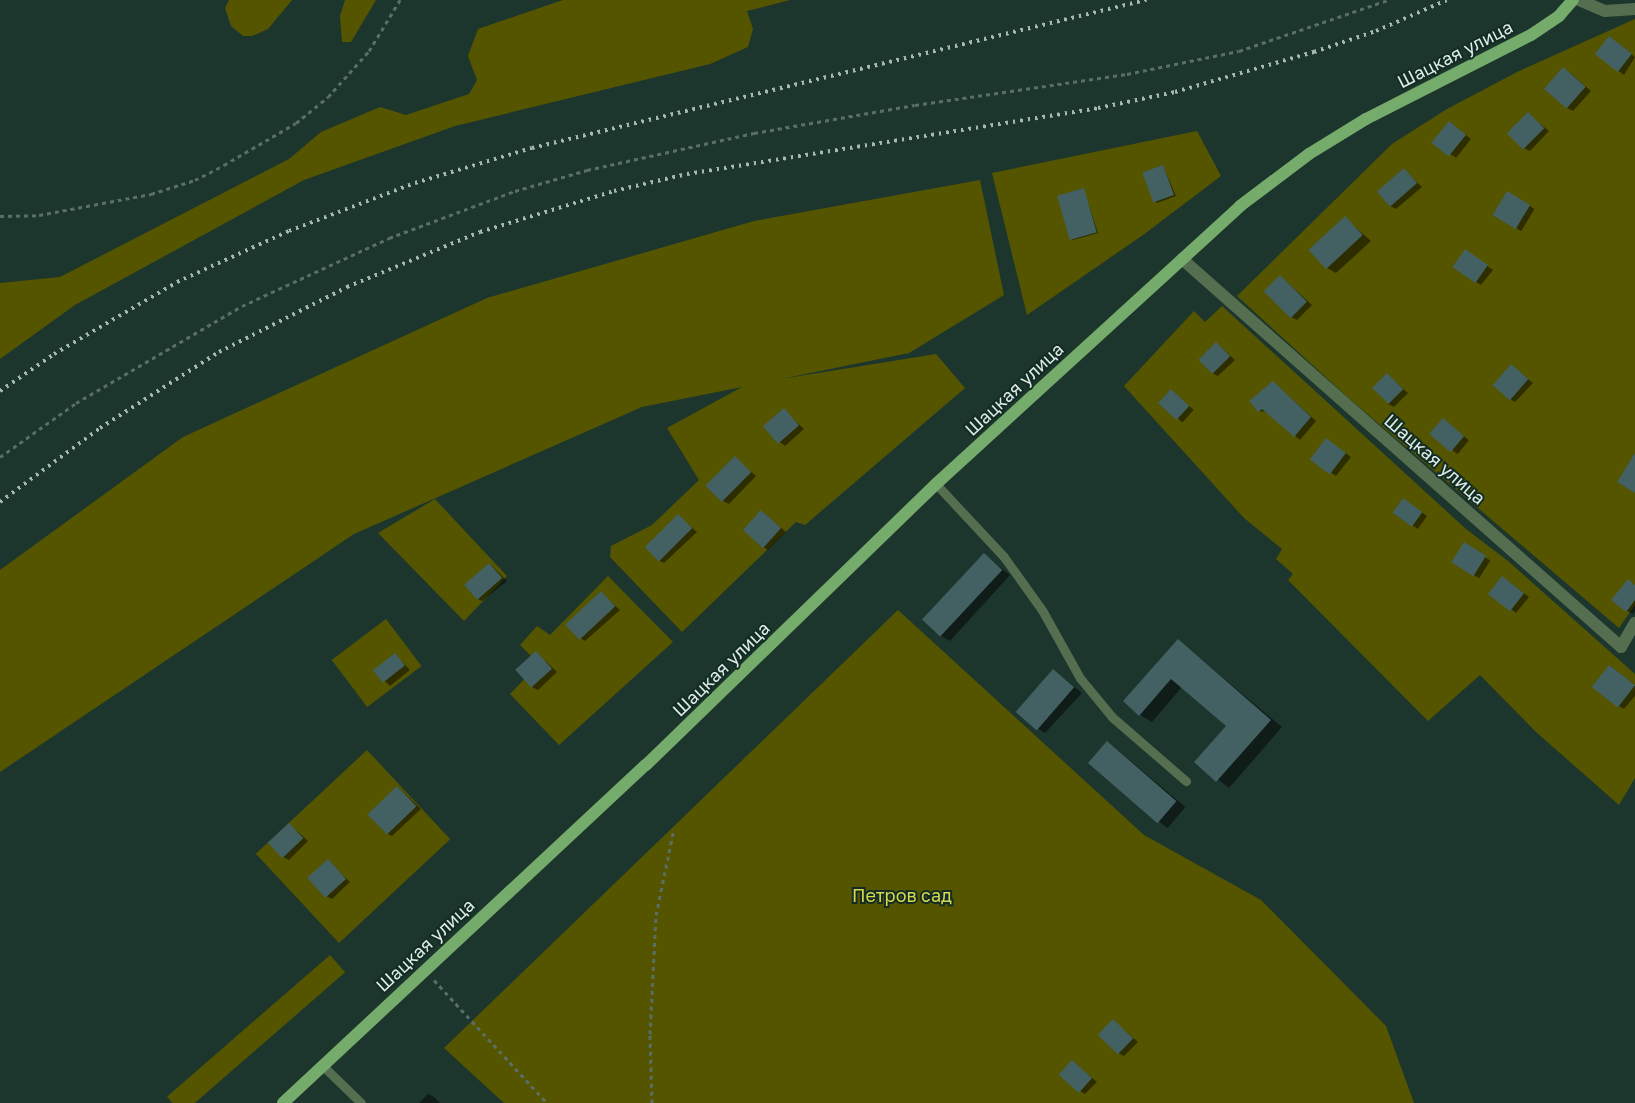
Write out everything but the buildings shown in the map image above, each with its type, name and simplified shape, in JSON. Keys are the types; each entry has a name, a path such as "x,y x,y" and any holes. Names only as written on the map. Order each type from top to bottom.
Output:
{"main road":[{"name":"Шацкая улица","path":"284,1103 425,969 646,765 936,484 1240,206 1309,154 1374,115 1531,35 1559,16 1573,0"}],"street":[{"path":"1579,0 1605,11 1635,9"},
{"name":"Шацкая улица","path":"1182,259 1621,647 1635,623"}],"lane":[{"path":"936,484 1004,557 1042,610 1080,678 1112,717 1186,781"},
{"path":"323,1066 361,1103"}],"path":[{"path":"0,216 39,215 141,196 195,180 224,165 296,123 328,98 369,51 400,0"},
{"path":"0,457 76,403 242,306 389,238 515,190 587,170 754,133 915,105 1127,74 1239,50 1388,0"},
{"path":"652,1103 650,1034 656,915 674,829"},
{"path":"425,969 547,1103"}],"green space":[{"path":"229,0 292,0 268,29 252,36 243,36 231,26 225,8"},
{"path":"345,0 376,0 351,42 342,42 340,16"},
{"path":"563,0 790,0 747,11 753,29 748,47 710,64 455,126 304,180 75,305 0,359 0,283 60,277 289,159 321,132 380,107 406,115 469,94 477,80 468,56 478,29"},
{"path":"1635,19 1635,605 1619,628 1352,401 1237,296 1392,144 1447,109 1517,72"},
{"path":"1197,131 1221,176 1143,235 1027,315 992,173"},
{"path":"980,180 1004,295 909,353 781,379 936,354 965,388 805,525 796,522 682,632 610,557 611,546 652,525 699,480 667,428 742,387 642,407 354,534 0,772 0,570 183,437 487,298 754,221"},
{"path":"1222,306 1466,529 1508,561 1635,674 1635,778 1619,805 1536,732 1480,675 1428,721 1288,580 1293,574 1276,559 1282,549 1244,518 1124,386 1194,311 1205,322"},
{"path":"435,499 507,576 464,621 378,533"},
{"path":"608,576 673,642 559,745 510,694 539,664 520,645 537,626 550,635"},
{"name":"Петров сад","path":"898,610 1144,835 1261,900 1386,1026 1414,1103 504,1103 444,1048"},
{"path":"386,619 422,666 367,707 332,660"},
{"path":"367,750 450,839 339,943 256,854"},
{"path":"330,955 345,972 195,1103 172,1103 167,1097"}],"railway":[{"path":"0,391 54,354 177,282 289,231 415,183 532,148 1146,0"},
{"path":"0,502 100,428 219,352 347,287 480,232 614,191 687,174 1098,108 1175,92 1314,52 1376,31 1447,0"}]}
